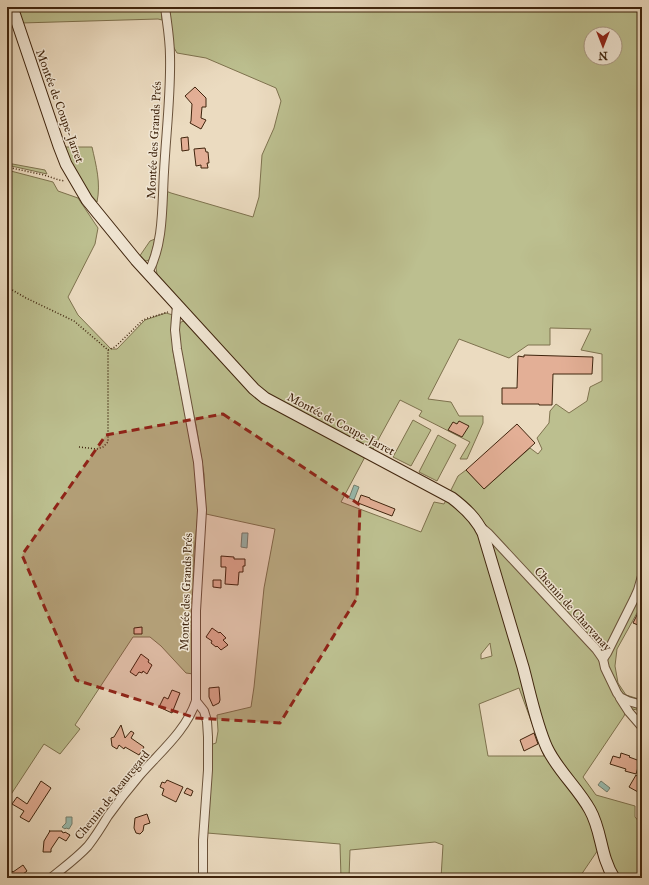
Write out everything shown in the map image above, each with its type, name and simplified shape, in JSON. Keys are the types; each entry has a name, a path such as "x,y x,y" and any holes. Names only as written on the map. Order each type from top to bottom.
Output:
{"main road":[{"name":"Montée de Coupe-Jarret","path":"12,7 59,146 74,180 87,200 177,307 254,389 265,398 452,498 466,509 480,527 544,740 552,757 578,791 590,810 595,821 607,864 614,878"}],"street":[{"name":"Montée des Grands Prés","path":"148,273 152,267 160,229 167,132 170,56 165,7"},
{"name":"Montée des Grands Prés","path":"177,307 176,349 198,462 201,503 196,611 196,701"},
{"name":"Chemin de Charvanay","path":"480,527 488,533 596,649 603,659 605,668 613,686 629,712 642,727"},
{"path":"603,659 634,599 642,576"},
{"path":"620,697 642,705"},
{"name":"Chemin de Beauregard","path":"51,878 88,846 136,780 168,746 178,733 193,711 196,701"},
{"path":"196,701 204,711 207,721 208,737 208,770 203,840 203,878"}],"path":[{"path":"7,167 44,175 59,180 74,180"},
{"path":"7,287 26,298 74,321 108,350 108,442 103,447 79,447"},
{"path":"108,350 115,347 143,320 166,313 177,307"}],"highlighted area":[{"path":"223,414 360,505 357,598 280,723 196,718 76,680 22,555 106,435"}],"green space":[{"path":"15,7 161,7 162,20 21,23"},
{"path":"169,7 642,7 642,604 617,649 615,666 618,683 626,695 642,700 642,711 627,708 624,716 583,777 596,795 635,806 635,817 642,825 642,878 618,878 604,841 579,878 441,878 443,845 435,842 350,850 349,878 341,878 340,844 207,833 210,745 216,743 218,731 217,715 251,707 264,588 275,529 206,514 204,474 196,425 181,355 179,325 181,322 184,321 188,323 233,373 366,455 341,502 421,532 434,502 444,504 458,476 466,470 484,489 530,448 538,454 542,449 537,438 549,423 550,411 556,404 569,413 587,401 590,387 602,381 602,354 581,350 591,329 550,328 550,345 528,345 509,358 459,339 428,399 451,402 459,416 483,416 483,423 467,459 460,459 470,442 419,416 422,411 400,400 372,451 282,403 260,388 166,287 157,274 156,268 166,191 253,217 259,197 262,155 274,128 281,101 276,88 206,58 177,53 173,46","holes":["490,643 492,656 481,659 481,654","519,688 544,756 488,756 479,704"]},
{"path":"65,147 92,147 98,181 97,202 83,186 70,166"},
{"path":"7,163 45,170 47,174 7,165"},
{"path":"7,170 53,182 58,191 78,198 98,228 95,244 68,297 78,315 111,349 117,349 145,320 166,313 173,315 173,351 194,458 198,514 194,552 193,674 186,673 161,646 150,637 133,637 75,725 80,729 60,754 44,744 8,799 7,798"},
{"path":"155,239 149,260 146,261 139,257 150,241"},
{"path":"413,420 431,430 411,466 393,457"},
{"path":"438,435 456,445 437,481 419,472"}],"water":[{"path":"354,485 359,487 354,500 349,498"},
{"path":"242,533 248,533 247,548 241,547"},
{"path":"601,781 610,788 607,792 598,785"},
{"path":"66,817 72,817 72,824 69,829 62,827 66,823"}],"building":[{"path":"195,87 206,98 206,107 202,107 201,118 206,120 201,129 190,123 192,104 185,96"},
{"path":"188,137 189,150 182,151 181,138"},
{"path":"205,148 206,152 208,152 208,168 201,168 201,165 196,166 194,149"},
{"path":"524,355 593,357 592,374 553,374 552,405 502,404 502,388 517,388 518,356 524,357"},
{"path":"459,421 469,426 462,437 448,430 453,422 457,424"},
{"path":"517,424 535,443 484,489 466,470"},
{"path":"361,495 395,509 392,516 358,503"},
{"path":"221,556 234,557 234,559 245,559 243,572 239,572 238,585 225,584 226,567 221,567"},
{"path":"213,580 221,580 221,588 213,587"},
{"path":"642,605 642,618 638,625 633,623"},
{"path":"142,627 142,634 134,634 134,628"},
{"path":"212,628 219,633 220,632 226,638 223,640 228,645 221,650 211,643 212,641 206,637"},
{"path":"141,654 149,660 148,662 152,665 147,674 143,671 142,673 139,672 136,676 130,672"},
{"path":"219,687 220,700 219,703 213,706 209,697 209,688"},
{"path":"172,690 180,693 172,713 159,707 164,697 168,699"},
{"path":"121,725 125,738 131,731 134,733 131,738 144,747 139,755 125,747 124,749 119,745 117,749 112,746 111,738 114,737"},
{"path":"534,733 538,744 524,751 520,740"},
{"path":"621,753 640,761 636,774 610,764 613,756 620,758"},
{"path":"636,775 641,779 639,783 642,786 638,792 629,787"},
{"path":"167,780 183,787 176,802 162,795 164,789 160,787 162,782 165,783"},
{"path":"41,781 51,788 29,822 20,817 24,811 12,804 17,797 27,804"},
{"path":"187,788 193,791 191,796 184,793"},
{"path":"147,814 150,823 144,825 143,831 140,834 136,833 134,828 135,818"},
{"path":"50,831 62,831 70,835 66,841 59,837 51,849 51,852 43,852 44,841"},
{"path":"23,865 27,871 18,878 7,878 7,872 11,870 13,872"}]}
